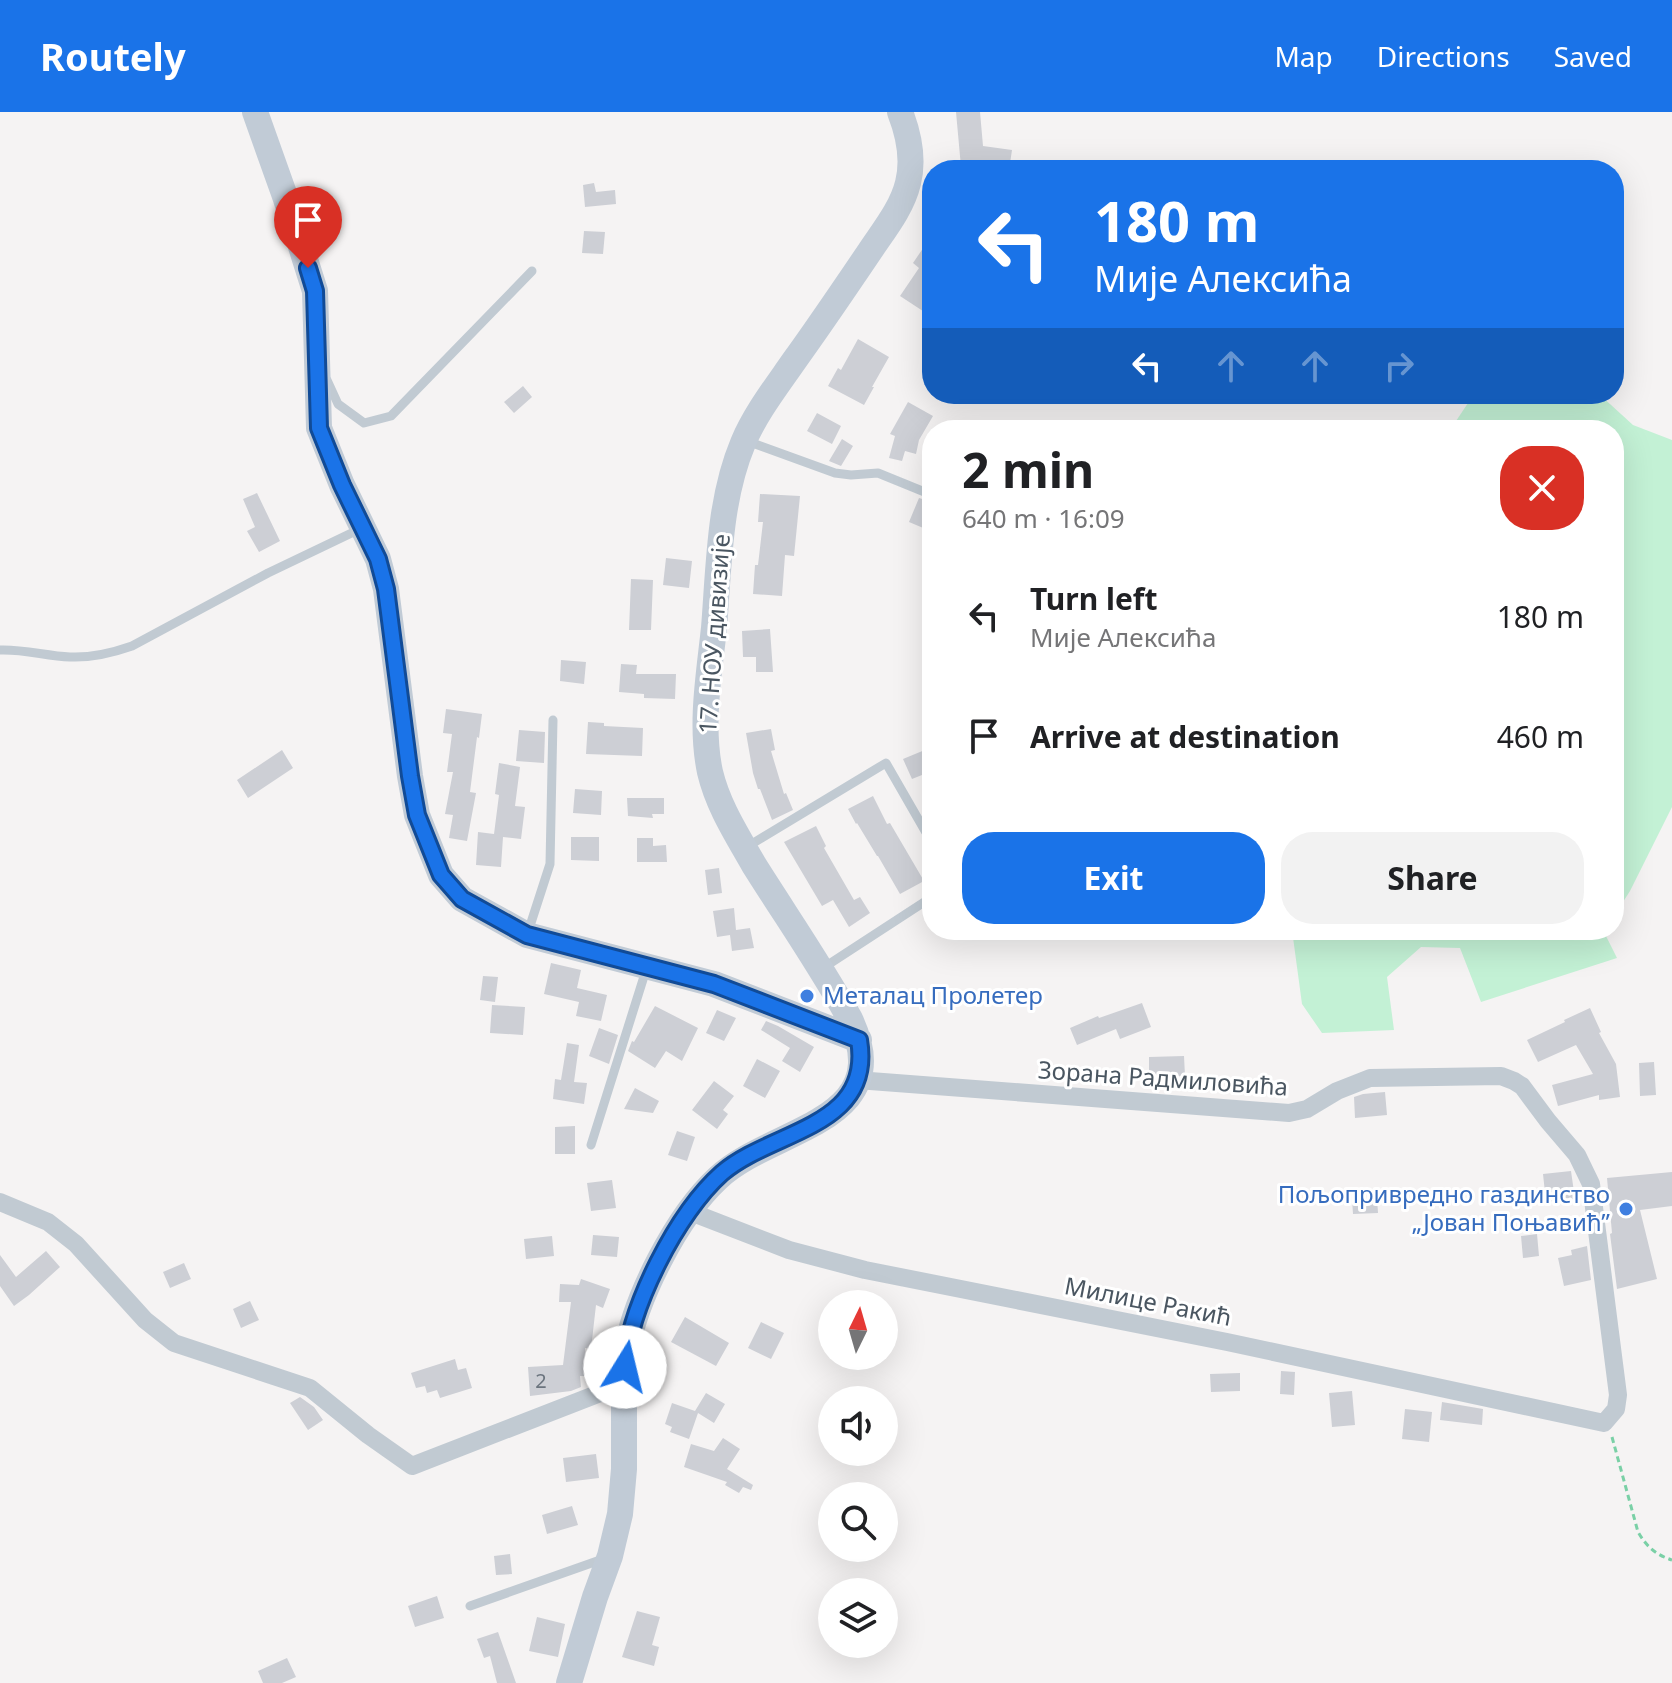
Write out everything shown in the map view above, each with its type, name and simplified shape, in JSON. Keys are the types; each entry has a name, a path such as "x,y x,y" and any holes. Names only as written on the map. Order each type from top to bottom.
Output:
{"street":[{"path":"255,112 315,291 319,428 342,485 378,559 386,589 417,815 441,875 462,899 527,935 714,984 859,1040"},
{"name":"17. НОУ дивизије","path":"857,1080 861,1059 859,1040 845,1010 745,848 716,793 709,770 706,713 722,529 732,474 744,439 767,400 900,204 908,185 911,161 909,141 900,112"},
{"name":"Зорана Радмиловића","path":"857,1080 1289,1113 1307,1109 1337,1091 1370,1078 1501,1076 1514,1081 1522,1086 1577,1155 1591,1184 1618,1395 1616,1409 1604,1423"},
{"path":"569,1683 610,1556 623,1491 627,1343 659,1263 688,1211 711,1185 733,1165 839,1108 851,1095 857,1080"},
{"path":"0,1202 48,1222 67,1236 145,1320 174,1343 310,1388 412,1466 600,1393 624,1388"},
{"name":"Милице Ракић","path":"688,1211 789,1250 865,1270 1227,1342 1604,1423"}],"lane":[{"path":"317,359 338,404 364,423 391,416 532,271"},
{"path":"744,439 835,473 878,473 922,491"},
{"path":"0,650 68,657 117,651 364,527"},
{"path":"527,935 550,864 553,720"},
{"path":"745,848 886,763 922,826"},
{"path":"820,970 922,904"},
{"path":"591,1145 647,967"},
{"path":"470,1606 610,1556"}],"path":[{"path":"1604,1423 1614,1443 1638,1532 1655,1553 1672,1560"}],"green space":[{"path":"1467,404 1610,404 1633,425 1672,440 1672,807 1624,900 1624,420 1457,420"},
{"path":"1293,940 1608,940 1617,958 1481,1002 1460,948 1421,947 1387,977 1394,1030 1322,1033 1302,1004"}],"building":[{"path":"956,112 980,112 983,146 1012,150 1010,160 960,160"},
{"path":"594,183 596,192 615,190 616,204 585,207 583,185"},
{"path":"584,231 605,232 603,254 582,253"},
{"path":"922,250 922,310 900,296 919,268 913,263"},
{"path":"858,339 889,357 864,405 828,386"},
{"path":"523,386 532,397 514,413 504,402"},
{"path":"908,402 933,416 931,420 922,420 922,435 916,454 905,451 902,461 889,458 895,436 890,434"},
{"path":"817,413 841,426 832,444 807,431"},
{"path":"842,439 853,446 841,466 829,461"},
{"path":"257,493 280,541 259,552 247,531 255,527 243,499"},
{"path":"760,494 800,496 794,556 785,555 782,596 753,594 763,522 758,522"},
{"path":"919,498 922,499 922,527 909,522"},
{"path":"666,558 692,561 689,588 663,585"},
{"path":"631,579 653,580 651,630 629,630"},
{"path":"770,629 773,672 756,672 756,657 743,657 742,631"},
{"path":"561,660 586,662 584,684 560,681"},
{"path":"621,664 637,665 636,674 676,674 675,699 644,698 644,694 619,692"},
{"path":"446,709 482,714 470,792 476,793 467,841 449,838 453,815 445,814 453,772 447,772 452,734 443,733"},
{"path":"588,722 643,728 642,756 586,754"},
{"path":"771,729 775,750 771,751 784,794 793,810 772,820 753,773 746,733"},
{"path":"519,730 545,732 544,763 516,761"},
{"path":"282,750 293,768 248,798 237,780"},
{"path":"922,751 922,775 912,779 903,759"},
{"path":"499,763 520,767 515,806 525,807 521,839 503,837 501,867 476,865 478,832 494,834"},
{"path":"575,789 602,791 601,815 573,813"},
{"path":"873,796 922,882 900,894 848,809"},
{"path":"627,798 664,798 664,814 652,814 653,818 628,816"},
{"path":"816,826 826,846 824,848 854,900 860,897 870,913 849,927 833,900 822,906 784,842"},
{"path":"571,837 599,837 599,861 571,860"},
{"path":"637,838 653,838 653,846 666,845 667,862 637,862"},
{"path":"719,868 722,893 708,895 705,870"},
{"path":"734,908 736,930 750,928 754,948 732,951 730,935 717,937 713,911"},
{"path":"551,963 581,970 577,988 607,995 601,1021 576,1016 579,1002 544,994"},
{"path":"483,976 498,977 495,1002 480,1000"},
{"path":"1142,1003 1151,1027 1120,1039 1116,1029 1077,1045 1070,1028"},
{"path":"492,1005 525,1007 523,1035 490,1033"},
{"path":"655,1006 698,1028 682,1061 666,1051 655,1068 628,1051"},
{"path":"1590,1008 1616,1064 1620,1097 1599,1100 1599,1095 1558,1106 1552,1085 1593,1074 1576,1045 1538,1062 1527,1040"},
{"path":"717,1010 736,1018 724,1041 706,1033"},
{"path":"766,1021 814,1047 800,1072 782,1061 790,1048 761,1030"},
{"path":"599,1028 618,1035 609,1064 589,1056"},
{"path":"567,1043 579,1045 574,1082 587,1083 584,1104 553,1099 555,1079 561,1080"},
{"path":"1184,1056 1185,1076 1149,1077 1149,1057"},
{"path":"757,1059 780,1071 765,1098 743,1086"},
{"path":"1654,1062 1656,1095 1640,1096 1639,1063"},
{"path":"714,1081 734,1096 723,1110 728,1114 717,1129 692,1110"},
{"path":"635,1088 659,1101 653,1113 624,1109"},
{"path":"1385,1092 1387,1115 1355,1118 1354,1097"},
{"path":"575,1126 575,1154 555,1154 555,1127"},
{"path":"677,1131 695,1137 687,1161 668,1155"},
{"path":"1571,1171 1575,1199 1546,1202 1543,1174"},
{"path":"1672,1172 1672,1206 1640,1210 1657,1279 1617,1289 1607,1178"},
{"path":"612,1180 616,1208 591,1211 587,1183"},
{"path":"1377,1198 1378,1213 1353,1214 1352,1199"},
{"path":"1537,1234 1539,1256 1523,1258 1521,1236"},
{"path":"593,1235 619,1237 617,1257 591,1255"},
{"path":"552,1236 554,1256 526,1259 524,1239"},
{"path":"1587,1246 1591,1280 1564,1286 1558,1258 1572,1255 1571,1250"},
{"path":"46,1251 60,1267 14,1306 0,1286 0,1255 16,1277"},
{"path":"184,1263 191,1279 170,1288 163,1272"},
{"path":"581,1279 610,1289 603,1308 596,1305 591,1349 585,1348 587,1376 580,1376 581,1387 571,1391 530,1396 528,1367 563,1365 571,1302 559,1302 560,1284 579,1285"},
{"path":"250,1301 259,1320 241,1328 233,1309"},
{"path":"685,1317 729,1343 716,1366 671,1342"},
{"path":"761,1322 784,1333 771,1359 748,1348"},
{"path":"455,1359 458,1370 466,1368 472,1388 440,1398 437,1390 427,1393 425,1386 416,1388 411,1373"},
{"path":"1281,1371 1295,1372 1294,1395 1280,1394"},
{"path":"1240,1373 1240,1391 1211,1392 1210,1374"},
{"path":"1352,1391 1355,1425 1332,1427 1329,1393"},
{"path":"706,1393 725,1404 714,1423 698,1413 689,1439 670,1432 672,1427 665,1424 672,1403 695,1411"},
{"path":"300,1397 314,1407 323,1420 308,1430 290,1403"},
{"path":"1442,1402 1483,1409 1482,1425 1440,1420"},
{"path":"1405,1409 1432,1412 1429,1442 1402,1439"},
{"path":"723,1438 740,1449 727,1469 753,1485 751,1490 743,1487 739,1493 725,1485 727,1482 684,1467 691,1444 714,1451"},
{"path":"596,1454 599,1478 566,1482 563,1458"},
{"path":"572,1506 578,1525 547,1534 542,1515"},
{"path":"510,1554 512,1574 496,1575 494,1556"},
{"path":"437,1596 444,1618 415,1627 408,1606"},
{"path":"637,1611 660,1617 652,1645 659,1647 654,1666 622,1657"},
{"path":"537,1617 565,1624 558,1657 529,1651"},
{"path":"498,1632 516,1683 497,1683 490,1656 484,1658 477,1639"},
{"path":"287,1658 296,1677 282,1683 263,1683 258,1671"}],"place":[{"name":"Металац Пролетер","path":"807,996"},
{"name":"Пољопривредно газдинство „Јован Поњавић”","path":"1626,1209"}],"route":[{"path":"308,268 315,291 319,428 342,485 378,559 386,589 417,815 441,875 462,899 527,935 714,984 859,1040 860,1072 851,1095 839,1108 733,1165 688,1211 640,1303 630,1331 625,1367"}]}
